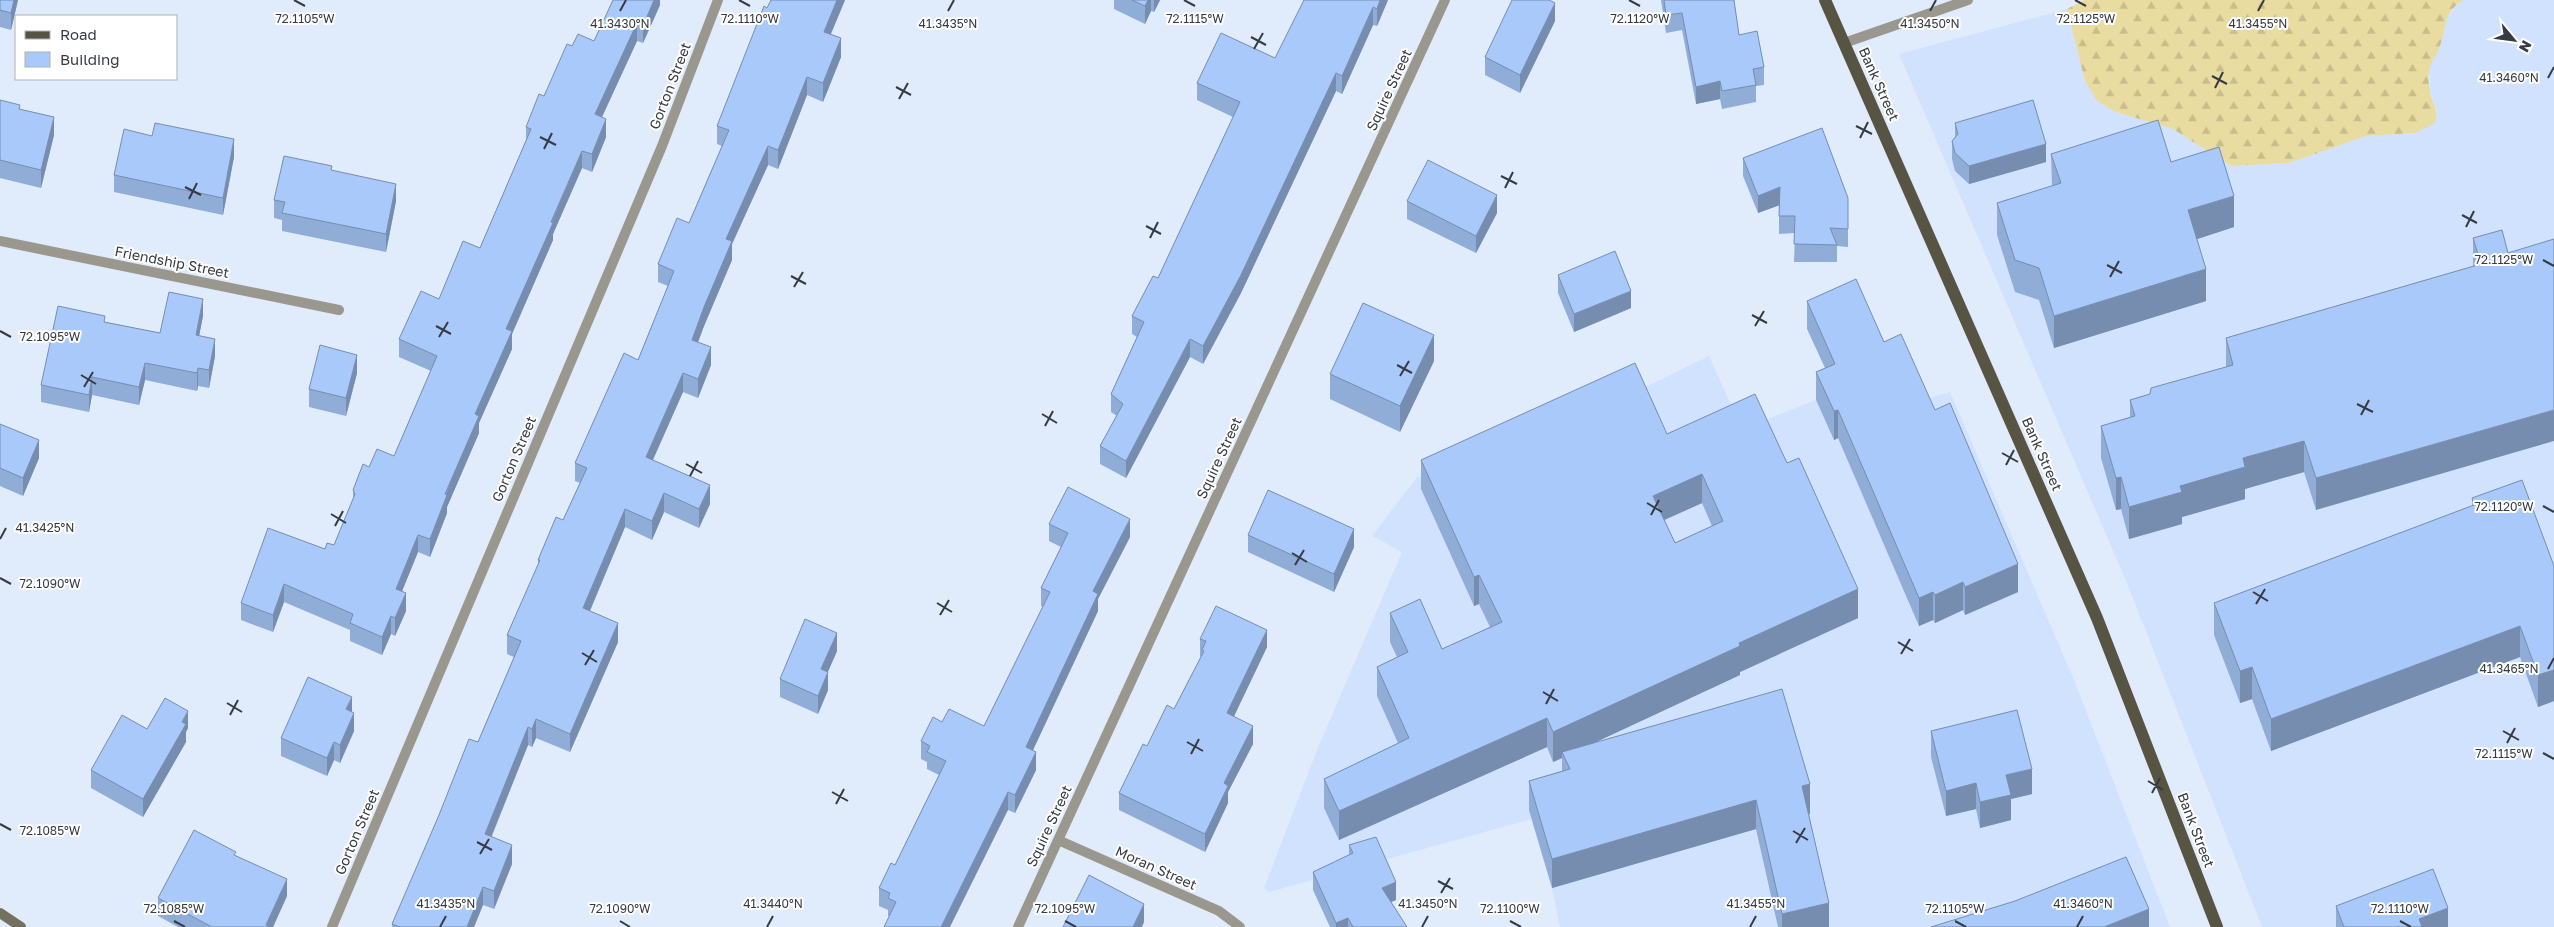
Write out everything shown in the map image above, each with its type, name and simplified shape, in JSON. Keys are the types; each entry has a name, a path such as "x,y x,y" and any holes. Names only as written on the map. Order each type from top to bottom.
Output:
{"main road":[{"name":"Bank Street","path":"1825,0 2097,618 2217,927"},
{"path":"0,913 21,927"}],"street":[{"name":"Gorton Street","path":"332,927 662,146 718,0"},
{"name":"Squire Street","path":"1018,927 1445,0"},
{"path":"1844,43 1968,0"},
{"name":"Friendship Street","path":"0,241 339,310"},
{"name":"Moran Street","path":"1058,840 1220,911 1240,927"}],"shaded area":[{"path":"2464,0 2554,0 2554,927 2262,927 2127,583 1899,54 2067,9 2085,81 2116,112 2173,129 2231,166 2289,163 2366,136 2415,133 2437,112 2430,90 2429,66 2440,46 2444,23 2457,4"},
{"path":"1709,356 1742,429 1816,400 1834,439 1919,401 1950,392 2074,680 2170,927 1560,927 1552,888 1531,819 1269,892 1264,888 1317,750 1402,552 1372,536 1417,477 1445,478 1635,392"}],"green space":[{"path":"2084,0 2464,0 2457,4 2449,14 2440,46 2430,66 2428,76 2435,106 2435,123 2415,133 2366,136 2289,163 2231,166 2173,129 2116,112 2097,101 2085,81 2067,9"}],"building":[{"path":"0,0 14,0 11,13 0,10"},
{"path":"613,0 654,0 643,26 637,23 595,114 606,119 592,154 582,151 551,222 553,223 506,329 512,331 475,414 479,416 445,494 447,495 430,539 418,535 396,589 406,593 395,618 391,616 382,637 350,623 353,614 284,584 273,615 241,603 268,528 325,549 327,543 334,545 355,494 353,490 363,464 369,467 377,449 394,456 437,356 399,339 421,291 439,299 463,241 480,248 531,129 526,127 539,94 544,96 567,44 572,46 578,34 594,41"},
{"path":"771,0 837,0 824,32 841,38 823,83 807,77 778,150 768,146 726,239 732,241 692,340 711,347 698,379 683,373 646,457 710,485 699,509 664,493 652,521 625,509 583,608 618,623 570,734 536,719 532,729 528,727 485,834 512,845 494,891 483,887 467,927 400,927 392,924 439,815 469,739 478,742 521,641 507,635 540,560 538,560 556,517 563,520 587,468 575,463 624,353 638,360 674,271 658,264 677,218 689,223 729,130 717,126 764,6 767,8"},
{"path":"1132,0 1148,0 1145,6"},
{"path":"1304,0 1380,0 1377,9 1373,7 1342,76 1336,73 1241,275 1203,346 1190,339 1126,461 1100,446 1123,404 1111,394 1144,322 1132,316 1153,276 1158,278 1240,102 1197,83 1221,33 1275,58"},
{"path":"1512,0 1549,0 1555,3 1520,75 1485,57"},
{"path":"1664,0 1734,0 1739,35 1757,31 1764,67 1753,69 1756,85 1722,91 1720,81 1696,87 1682,13 1666,15"},
{"path":"0,100 20,105 19,109 54,117 41,170 0,160"},
{"path":"2033,100 2046,144 1969,166 1955,153 1952,141 1958,134 1955,123"},
{"path":"2158,120 2171,162 2219,147 2234,196 2188,210 2206,269 2054,316 2039,268 2015,260 1997,203 2061,183 2051,154"},
{"path":"155,123 234,139 223,198 114,175 124,129 152,136"},
{"path":"1822,128 1848,198 1848,229 1830,228 1837,245 1794,244 1795,216 1779,216 1780,187 1758,196 1743,158"},
{"path":"284,156 332,166 331,170 396,184 386,234 282,213 285,202 274,200"},
{"path":"1428,160 1497,195 1476,236 1407,201"},
{"path":"2502,230 2508,253 2554,239 2554,410 2316,478 2304,441 2243,458 2245,467 2180,486 2182,492 2129,507 2121,477 2116,478 2101,426 2135,416 2130,400 2150,394 2151,388 2233,365 2226,338 2481,264 2473,238"},
{"path":"1615,251 1631,291 1574,314 1558,275"},
{"path":"1856,279 1884,342 1901,334 1935,410 1950,403 2018,564 1965,587 1963,582 1935,595 1933,592 1919,598 1838,410 1834,411 1816,372 1835,364 1807,301"},
{"path":"169,292 203,299 196,335 215,339 209,370 198,368 197,373 145,363 139,387 92,377 89,395 41,385 58,306 105,316 104,322 160,333"},
{"path":"1363,303 1434,335 1400,406 1330,374"},
{"path":"320,345 357,355 346,398 309,389"},
{"path":"1635,363 1667,434 1755,394 1787,463 1799,458 1858,589 1739,643 1740,646 1553,732 1547,718 1339,811 1324,779 1409,738 1377,667 1408,652 1390,613 1420,599 1442,649 1502,622 1479,575 1474,577 1421,460","holes":["1702,474 1723,521 1675,543 1653,496"]},
{"path":"0,424 39,440 23,478 0,468"},
{"path":"2522,480 2554,566 2554,670 2538,675 2520,626 2271,719 2252,667 2240,671 2214,603 2474,505 2472,498"},
{"path":"1068,487 1130,519 1093,591 1098,594 1026,747 1036,752 1015,795 1008,792 941,927 884,927 896,902 888,898 890,893 879,888 891,863 895,865 946,761 927,752 930,746 921,741 933,717 942,722 949,709 984,726 1050,592 1041,588 1068,533 1049,524"},
{"path":"1268,490 1354,529 1334,574 1248,535"},
{"path":"1216,606 1267,630 1227,713 1253,726 1224,783 1228,786 1205,834 1119,793 1143,744 1147,746 1167,705 1174,709 1204,651 1202,650 1206,641 1200,639"},
{"path":"805,619 837,633 821,669 828,672 818,696 780,679"},
{"path":"308,677 352,697 346,709 354,713 340,745 334,742 327,758 281,738"},
{"path":"1782,689 1810,784 1802,786 1829,903 1782,914 1756,800 1552,859 1529,781 1570,769 1562,752"},
{"path":"165,698 188,711 182,722 186,724 143,799 91,770 122,715 147,729"},
{"path":"2017,710 2032,769 2006,775 2011,795 1980,802 1976,783 1946,791 1931,731"},
{"path":"194,830 236,852 234,855 287,879 266,925 270,927 212,927 158,898"},
{"path":"1376,837 1396,882 1382,888 1407,927 1353,927 1348,918 1336,923 1313,872 1353,853 1349,845"},
{"path":"2126,857 2149,909 2104,927 1931,927 2015,901"},
{"path":"2433,869 2448,908 2419,919 2422,927 2344,927 2336,906"},
{"path":"1089,875 1144,904 1133,927 1063,927"}]}
